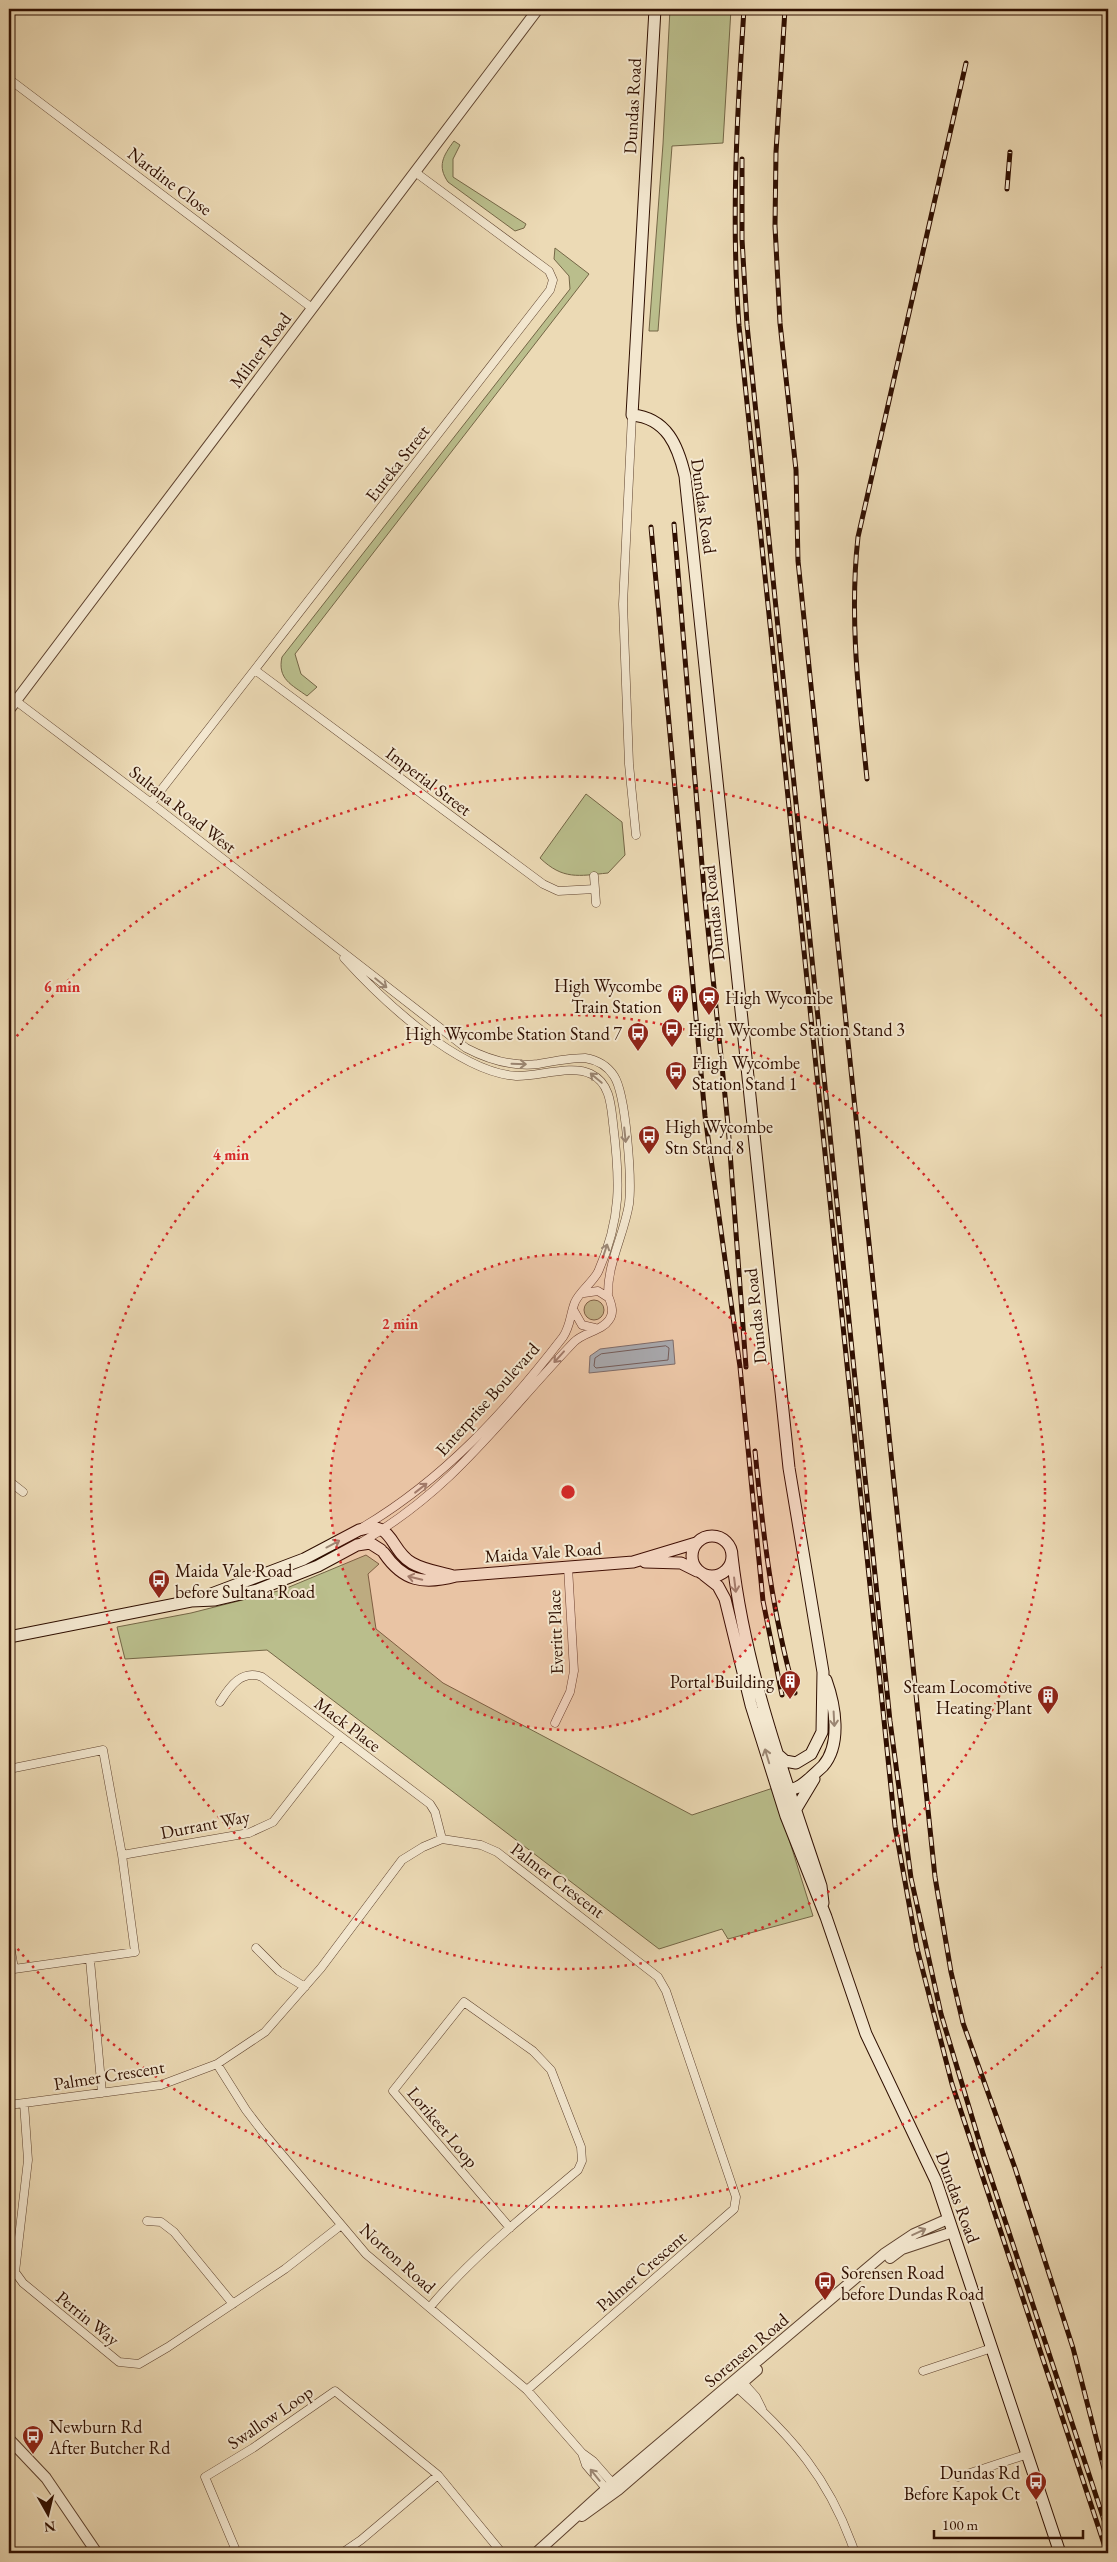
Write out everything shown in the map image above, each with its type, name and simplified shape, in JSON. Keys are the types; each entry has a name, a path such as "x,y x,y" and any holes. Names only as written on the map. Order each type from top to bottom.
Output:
{"main road":[{"name":"Dundas Road","path":"655,9 632,415 643,416 658,424 670,434 679,449 685,476 788,1468 823,1672 822,1732 811,1754 779,1778"},
{"path":"9,1637 191,1601 279,1569 358,1530 378,1531"},
{"name":"Maida Vale Road","path":"378,1531 396,1545 413,1564 456,1576"},
{"name":"Maida Vale Road","path":"633,1562 696,1543 709,1536 716,1536 728,1544 732,1556 735,1614"},
{"path":"191,1601 215,1600 257,1590 318,1566 357,1545 370,1543 382,1551"},
{"path":"696,1543 693,1548 692,1561 701,1573 710,1576 722,1573 727,1569 732,1556"},
{"name":"Maida Vale Road","path":"382,1551 397,1570 409,1577 428,1580 456,1576 633,1562 681,1563 701,1573 722,1592 735,1614"},
{"name":"Dundas Road","path":"735,1614 777,1754 779,1778 796,1809 821,1886 826,1917"},
{"name":"Dundas Road","path":"735,1614 751,1705 779,1778 812,1886 826,1917 866,2034 929,2165 1060,2553"},
{"name":"Dundas Road","path":"796,1809 824,1765 831,1749 834,1724 832,1696 823,1672"},
{"path":"777,1754 789,1763 803,1761"},
{"path":"786,1790 802,1784 824,1765"},
{"name":"Dundas Road","path":"786,1790 812,1886"}],"street":[{"name":"Milner Road","path":"9,710 538,9"},
{"name":"Nardine Close","path":"9,79 312,308"},
{"name":"Eureka Street","path":"151,803 550,290 553,280 548,270 415,172"},
{"name":"Dundas Road","path":"632,415 623,604 629,764 636,835"},
{"name":"Imperial Street","path":"255,670 543,884 558,890 595,889"},
{"name":"Sultana Road West","path":"16,701 330,942"},
{"path":"594,876 596,903"},
{"name":"Enterprise Boulevard","path":"330,942 373,990 470,1064 497,1073 517,1076 583,1071 590,1073 601,1081 611,1106 618,1166 618,1200 603,1259 593,1281 576,1301 571,1322 563,1337 492,1421 447,1468 381,1516 358,1530"},
{"name":"Enterprise Boulevard","path":"330,942 459,1043 479,1055 509,1064 585,1058 600,1063 613,1074 621,1097 630,1194 626,1216 609,1274 608,1296 612,1313 606,1323 576,1339 475,1453 431,1495 396,1521 378,1531"},
{"path":"582,1294 598,1291 608,1296"},
{"path":"574,1311 582,1325 597,1328"},
{"path":"9,1482 23,1492"},
{"path":"381,1516 378,1531 382,1551"},
{"path":"396,1521 393,1532 396,1545"},
{"path":"357,1545 378,1531"},
{"name":"Everitt Place","path":"555,1723 570,1692 574,1671 568,1567"},
{"name":"Mack Place","path":"220,1702 237,1680 249,1674 255,1674 430,1804 435,1812 442,1840"},
{"name":"Durrant Way","path":"122,1855 249,1833 268,1825 340,1736"},
{"path":"9,1769 102,1750 122,1855 135,1952 90,1960 14,1969 9,1939"},
{"name":"Palmer Crescent","path":"9,2105 161,2085 217,2064 265,2032 304,1987 402,1860 423,1847 442,1840 470,1842 497,1852 658,1977 666,1990 736,2197 734,2209 527,2390"},
{"path":"256,1948 279,1971 304,1987"},
{"path":"90,1960 102,2093"},
{"name":"Lorikeet Loop","path":"430,2307 473,2259 510,2228 578,2170 582,2154 551,2070 533,2051 464,2002 393,2091 510,2228"},
{"name":"Norton Road","path":"217,2064 246,2110 340,2226 366,2254 527,2390 582,2453 586,2465 612,2489"},
{"name":"Perrin Way","path":"24,2103 28,2160 15,2272 23,2283 113,2358 129,2364 139,2364 146,2360 285,2269 340,2226"},
{"name":"Sorensen Road","path":"738,2383 898,2243 948,2219"},
{"path":"147,2221 161,2222 174,2232 233,2304"},
{"name":"Sorensen Road","path":"536,2553 738,2383 902,2249 953,2232"},
{"path":"923,2372 992,2348"},
{"path":"738,2383 756,2397 763,2411 811,2463 839,2510 855,2553"},
{"name":"Swallow Loop","path":"237,2553 205,2477 253,2448 335,2391 438,2475 502,2553"},
{"path":"9,2438 46,2478 97,2553"},
{"path":"958,2477 1028,2454"},
{"path":"342,2553 361,2540 438,2475"}],"green space":[{"path":"670,9 731,9 723,143 672,146 658,331 649,331 663,144"},
{"path":"454,141 460,145 453,159 453,177 526,224 524,228 515,231 448,182 442,166 444,156"},
{"path":"555,248 589,274 295,654 301,674 317,687 307,696 287,681 282,671 282,657 570,289 569,276 554,259"},
{"path":"586,794 622,822 625,855 608,873 571,875 556,870 540,858"},
{"path":"594,1300 601,1303 604,1310 601,1317 594,1320 587,1317 584,1310 587,1303"},
{"path":"366,1555 379,1564 368,1574 376,1629 443,1683 692,1815 773,1788 813,1916 728,1939 722,1929 659,1949 267,1650 125,1659 117,1627 191,1613 282,1590"}],"water":[{"path":"673,1340 675,1364 589,1373 590,1356 600,1349"}],"railway":[{"path":"744,9 737,128 735,207 739,326 895,1826 917,1948 952,2084 1107,2553"},
{"path":"785,9 776,152 775,226 780,323 796,470 798,561 935,1877 951,1972 963,2023 1015,2168 1073,2348 1108,2484"},
{"path":"867,779 856,658 854,598 858,537 966,63"},
{"path":"1007,189 1010,152"},
{"path":"742,159 742,239 747,325 890,1721 911,1878 941,2014 984,2157 1108,2532"},
{"path":"674,524 704,890 728,1125 746,1367"},
{"path":"651,527 705,1116 740,1367 763,1601 782,1695"},
{"path":"755,1451 774,1603 795,1693"}],"place":[{"name":"High Wycombe Train Station","path":"678,1014"},
{"name":"High Wycombe","path":"709,1016"},
{"name":"High Wycombe Station Stand 3","path":"672,1048"},
{"name":"High Wycombe Station Stand 7","path":"638,1052"},
{"name":"High Wycombe Station Stand 1","path":"676,1091"},
{"name":"High Wycombe Stn Stand 8","path":"649,1155"},
{"name":"Maida Vale Road before Sultana Road","path":"159,1599"},
{"name":"Portal Building","path":"790,1700"},
{"name":"Steam Locomotive Heating Plant","path":"1048,1715"},
{"name":"Sorensen Road before Dundas Road","path":"825,2301"},
{"name":"Newburn Rd After Butcher Rd","path":"33,2455"},
{"name":"Dundas Rd Before Kapok Ct","path":"1036,2501"}]}
